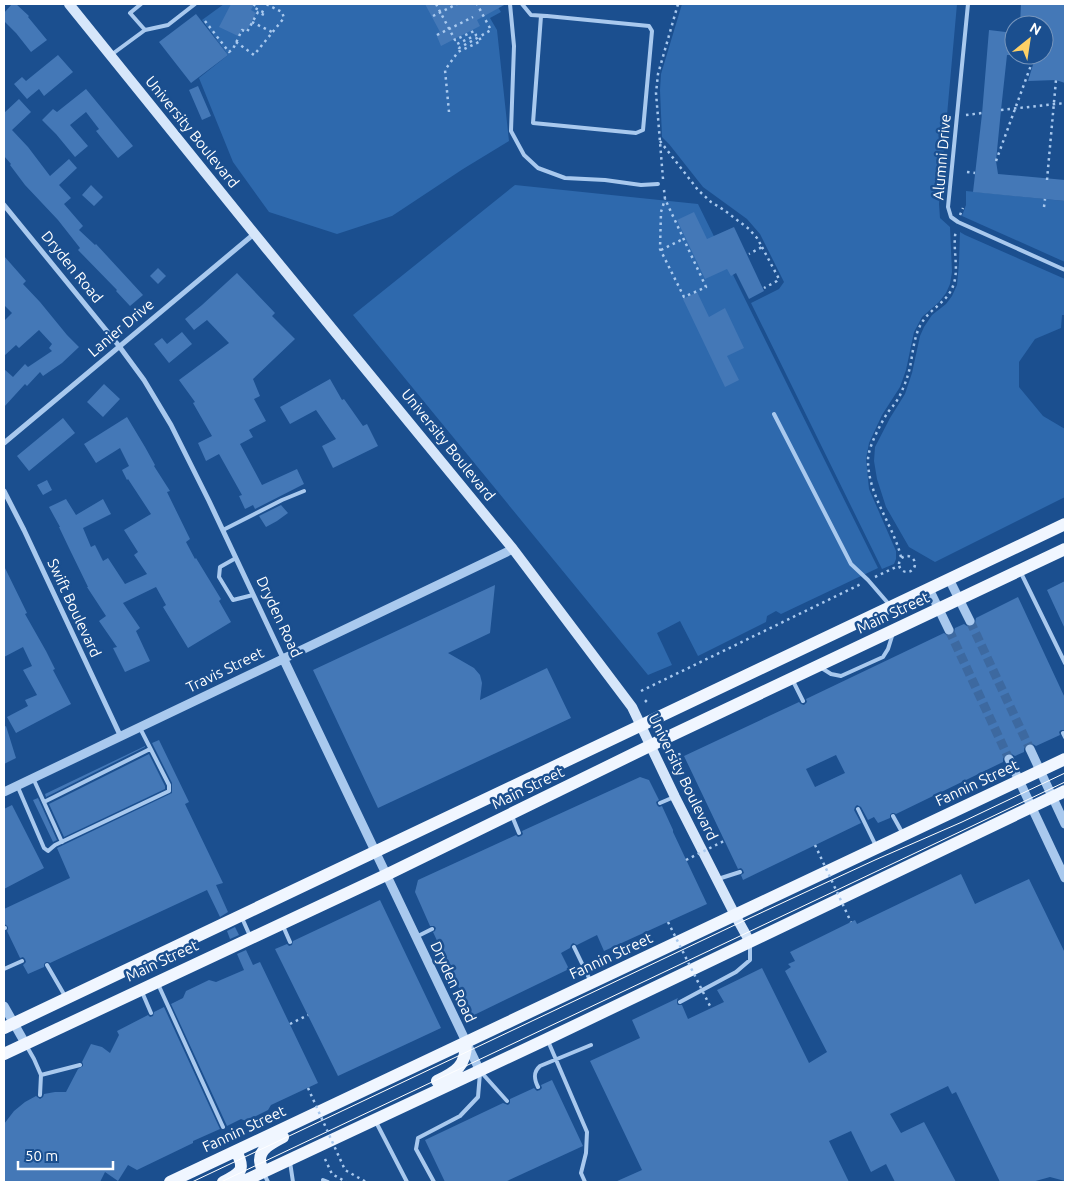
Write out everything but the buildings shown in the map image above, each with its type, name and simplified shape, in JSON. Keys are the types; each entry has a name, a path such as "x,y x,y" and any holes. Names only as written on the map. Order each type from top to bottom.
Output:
{"main road":[{"name":"University Boulevard","path":"69,4 513,549 632,707 716,879 750,942"},
{"name":"Main Street","path":"9,1026 1065,524"},
{"name":"Main Street","path":"4,1054 386,874 792,678 1065,549"},
{"name":"Fannin Street","path":"170,1182 1065,759"},
{"path":"242,1182 266,1177 290,1160 1065,791"},
{"path":"375,1120 377,1112 382,1108 452,1074 463,1060 466,1052 466,1043"},
{"path":"266,1177 260,1160 263,1151 271,1143 309,1124 316,1113"},
{"path":"223,1182 234,1177 240,1170 241,1162 236,1151"}],"street":[{"name":"Dryden Road","path":"4,205 119,346 144,380 171,425 480,1070"},
{"name":"Lanier Drive","path":"4,443 255,234"},
{"name":"Swift Boulevard","path":"4,491 120,735"},
{"name":"Travis Street","path":"4,792 513,549"},
{"path":"949,579 970,621"},
{"path":"929,589 949,630"},
{"path":"1030,749 1065,824"},
{"path":"1009,759 1065,878"},
{"path":"4,1006 9,1026 25,1044"}],"lane":[{"path":"141,4 130,13 145,30"},
{"path":"110,55 145,30 168,26 196,4"},
{"path":"510,4 514,46 511,131 524,155 538,168 565,178 605,180 641,185 658,184"},
{"path":"522,4 531,15 542,16 649,26 652,31 643,130 636,132 533,123 542,16"},
{"name":"Alumni Drive","path":"968,4 948,207 950,217 1065,270"},
{"path":"774,414 850,564 868,580 887,602 888,608"},
{"path":"222,530 304,491"},
{"path":"236,558 220,567 219,577 233,600 253,595"},
{"path":"1020,571 1065,663"},
{"path":"818,666 831,674 842,676 884,657 894,630"},
{"path":"792,678 803,700"},
{"path":"18,785 44,848 48,851 62,842 169,791 169,785 139,726"},
{"path":"44,802 150,749"},
{"path":"33,778 62,842"},
{"path":"660,803 675,796"},
{"path":"858,810 877,848"},
{"path":"511,814 520,833"},
{"path":"893,816 904,836"},
{"path":"716,879 740,872"},
{"path":"241,916 251,938"},
{"path":"281,923 290,942"},
{"path":"416,937 432,930"},
{"path":"680,1002 736,972 750,960 750,942"},
{"path":"574,946 592,983"},
{"path":"4,969 22,961"},
{"path":"48,965 66,999"},
{"path":"157,982 223,1127"},
{"path":"141,990 152,1013"},
{"path":"547,1039 587,1132 586,1153 582,1173 585,1182"},
{"path":"25,1044 41,1075 40,1095"},
{"path":"538,1087 534,1078 540,1066 591,1045"},
{"path":"41,1075 80,1065"},
{"path":"480,1070 507,1101"},
{"path":"434,1182 416,1149 418,1138 460,1116 478,1097 480,1070"},
{"path":"375,1120 407,1182"},
{"path":"290,1160 293,1182"},
{"path":"323,1180 328,1182"}],"path":[{"path":"206,21 229,52 233,49 242,30 247,32 258,12 264,15 265,13 254,7 255,4"},
{"path":"236,42 254,56 284,18 282,12 266,4"},
{"path":"436,4 455,40 474,31 476,34 458,44 460,48 491,30 478,4"},
{"path":"433,16 457,4"},
{"path":"665,199 661,212 660,250 684,297 706,287 665,199 656,93 658,74 678,4"},
{"path":"437,35 473,17"},
{"path":"252,22 272,32"},
{"path":"449,112 446,70 458,52 481,41 479,37"},
{"path":"996,161 1031,65"},
{"path":"1047,180 1056,80"},
{"path":"1000,110 1065,103"},
{"path":"957,116 982,114"},
{"path":"659,140 703,196 738,220 757,238 779,279 764,288"},
{"path":"967,172 975,173"},
{"path":"1044,207 1045,199"},
{"path":"901,557 898,544 875,495 868,460 870,445 887,414 900,396 909,372 916,336 921,324 929,313 948,296 954,283 956,268 955,234"},
{"path":"660,250 684,239"},
{"path":"749,254 762,247"},
{"path":"906,555 914,559 915,565 912,570 902,571 898,566 898,561 901,557 906,555"},
{"path":"641,691 898,566"},
{"path":"679,753 681,760"},
{"path":"686,860 724,841"},
{"path":"815,845 851,922"},
{"path":"668,922 711,1008"},
{"path":"290,1024 308,1015"},
{"path":"308,1088 344,1170 366,1182"},
{"path":"325,1159 332,1174 346,1182"}],"shaded area":[{"path":"224,4 496,4 501,12 490,18 497,30 509,141 392,216 337,234 269,212 233,162 199,78 228,55 202,20"},
{"path":"682,4 957,4 939,204 940,218 950,227 952,272 950,284 939,302 922,317 914,332 906,370 900,387 882,415 869,443 866,459 869,489 896,551 894,564 882,569 751,303 779,289 784,282 760,234 747,219 703,187 662,137 661,74"},
{"path":"515,185 698,204 878,568 781,614 776,611 767,616 766,622 698,656 680,621 657,633 672,665 648,675 353,315"},
{"path":"966,191 1065,201 1065,262 962,216 966,205"},
{"path":"960,232 1065,279 1065,315 1062,315 1061,328 1035,339 1019,362 1019,387 1043,416 1065,429 1065,497 935,562 909,547 886,507 877,479 874,461 875,447 905,394 924,327 932,315 946,304 957,285"}],"tunnel":[{"path":"970,621 1030,749"},
{"path":"949,630 1009,759"}],"tram line":[{"path":"192,1182 739,923 1065,773"},
{"path":"221,1182 1065,782"}]}
